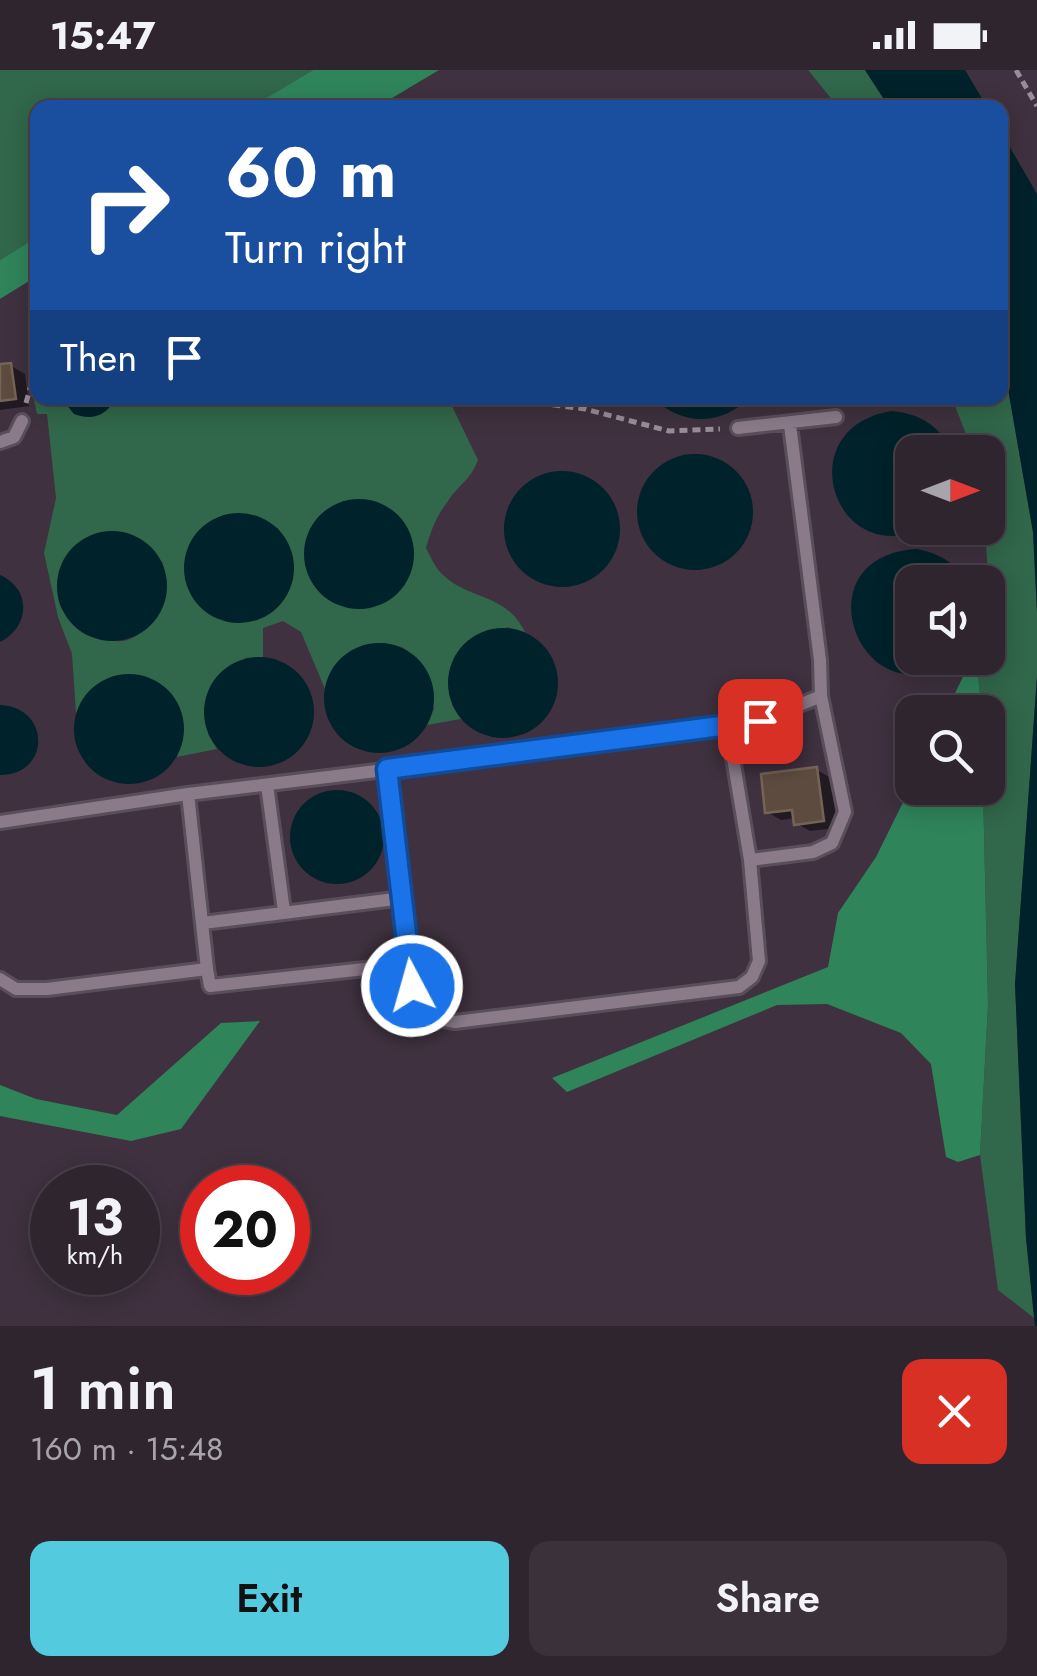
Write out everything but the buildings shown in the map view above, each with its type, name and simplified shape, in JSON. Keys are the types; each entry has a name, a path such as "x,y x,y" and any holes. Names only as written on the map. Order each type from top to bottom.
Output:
{"lane":[{"path":"738,428 836,417"},
{"path":"0,442 14,436 22,420"},
{"path":"750,860 813,852 832,843 844,812 821,696 818,641 790,424"},
{"path":"0,822 188,794 728,728 760,721 821,696"},
{"path":"188,794 210,986 401,965 424,1012 437,1020 455,1022 738,987 752,977 758,961 750,860 728,728"},
{"path":"387,769 412,986"},
{"path":"266,785 284,911"},
{"path":"204,923 403,898"},
{"path":"0,980 16,989 47,989 208,969"}],"path":[{"path":"1016,70 1037,106"},
{"path":"22,420 30,389"},
{"path":"560,405 669,431 738,428"}],"green space":[{"path":"0,70 313,70 263,100 30,100 30,241 0,260"},
{"path":"313,70 439,70 389,100 263,100"},
{"path":"808,70 865,70 884,100 832,100"},
{"path":"30,241 30,280 0,299 0,260"},
{"path":"1008,389 1033,532 1037,612 1037,677 1015,984 1026,1238 1034,1318 998,1290 980,1155 988,1005 983,805 1005,805 1005,695 980,695 978,675 1005,675 1005,565 987,565 985,545 1005,545 1005,435 966,435 955,405 1008,405"},
{"path":"35,405 451,405 478,460 441,512 426,548 443,575 508,610 525,632 507,627 452,705 461,719 427,725 434,709 417,658 402,647 384,643 365,645 334,666 325,689 301,632 283,621 263,628 263,657 245,658 208,734 217,749 177,757 182,731 178,708 166,691 150,680 130,676 110,679 91,692 76,714 72,654 58,617 44,553 56,498 47,414 37,414","holes":["277,527 291,562 286,593 264,615 227,622","306,539 365,609 338,603 318,588 307,566","162,561 165,591 160,603 136,636 127,640 96,636 76,623 60,605 59,571"]},
{"path":"964,675 978,675 980,695 954,695"},
{"path":"902,805 983,805 988,1005 980,1155 958,1162 946,1157 931,1064 901,1033 827,1004 777,1005 567,1092 552,1078 828,967 838,913 876,857"},
{"path":"260,1021 181,1129 131,1141 0,1116 0,1085 36,1099 117,1115 221,1023"}],"water":[{"path":"865,70 965,70 983,100 884,100"},
{"path":"1008,144 1037,194 1037,612 1033,532 1008,389"},
{"path":"67,405 111,405 98,415 74,414"},
{"path":"662,405 740,405 726,414 701,419"},
{"path":"892,411 912,415 942,435 895,435 895,536 866,530 847,514 835,492 832,466 840,442 860,422"},
{"path":"695,454 717,459 736,471 748,490 753,512 748,534 736,553 717,565 695,570 673,565 654,553 642,534 637,512 642,490 654,471 673,459"},
{"path":"562,471 584,475 603,488 616,507 620,529 616,551 603,570 584,583 562,587 540,583 521,570 508,551 504,529 508,507 521,488 540,475"},
{"path":"359,499 380,503 398,515 410,533 414,554 410,575 398,593 380,605 359,609 338,605 320,593 308,575 304,554 308,533 320,515 338,503"},
{"path":"239,513 260,517 278,529 290,547 294,568 290,589 278,607 260,619 239,623 218,619 200,607 188,589 184,568 188,547 200,529 218,517"},
{"path":"112,531 133,535 151,547 163,565 167,586 163,607 151,625 133,637 112,641 91,637 73,625 61,607 57,586 61,565 73,547 91,535"},
{"path":"916,549 952,565 895,565 895,671 870,656 856,632 851,605 858,579 879,559"},
{"path":"0,575 18,589 23,608 17,627 0,642"},
{"path":"503,628 524,632 542,644 554,662 558,683 554,704 542,722 524,734 503,738 482,734 464,722 452,704 448,683 452,662 464,644 482,632"},
{"path":"379,643 400,647 418,659 430,677 434,698 430,719 418,737 400,749 379,753 358,749 340,737 328,719 324,698 328,677 340,659 358,647"},
{"path":"259,657 280,661 298,673 310,691 314,712 310,733 298,751 280,763 259,767 238,763 220,751 208,733 204,712 208,691 220,673 238,661"},
{"path":"129,674 150,678 168,690 180,708 184,729 180,750 168,768 150,780 129,784 108,780 90,768 78,750 74,729 78,708 90,690 108,678"},
{"path":"1037,677 1035,1326 1026,1238 1015,984"},
{"path":"0,705 29,717 38,741 29,764 17,772 0,775"},
{"path":"337,790 355,794 370,804 380,819 384,837 380,855 370,870 355,880 337,884 319,880 304,870 294,855 290,837 294,819 304,804 319,794"}],"route":[{"path":"412,986 387,769 760,721"}]}
